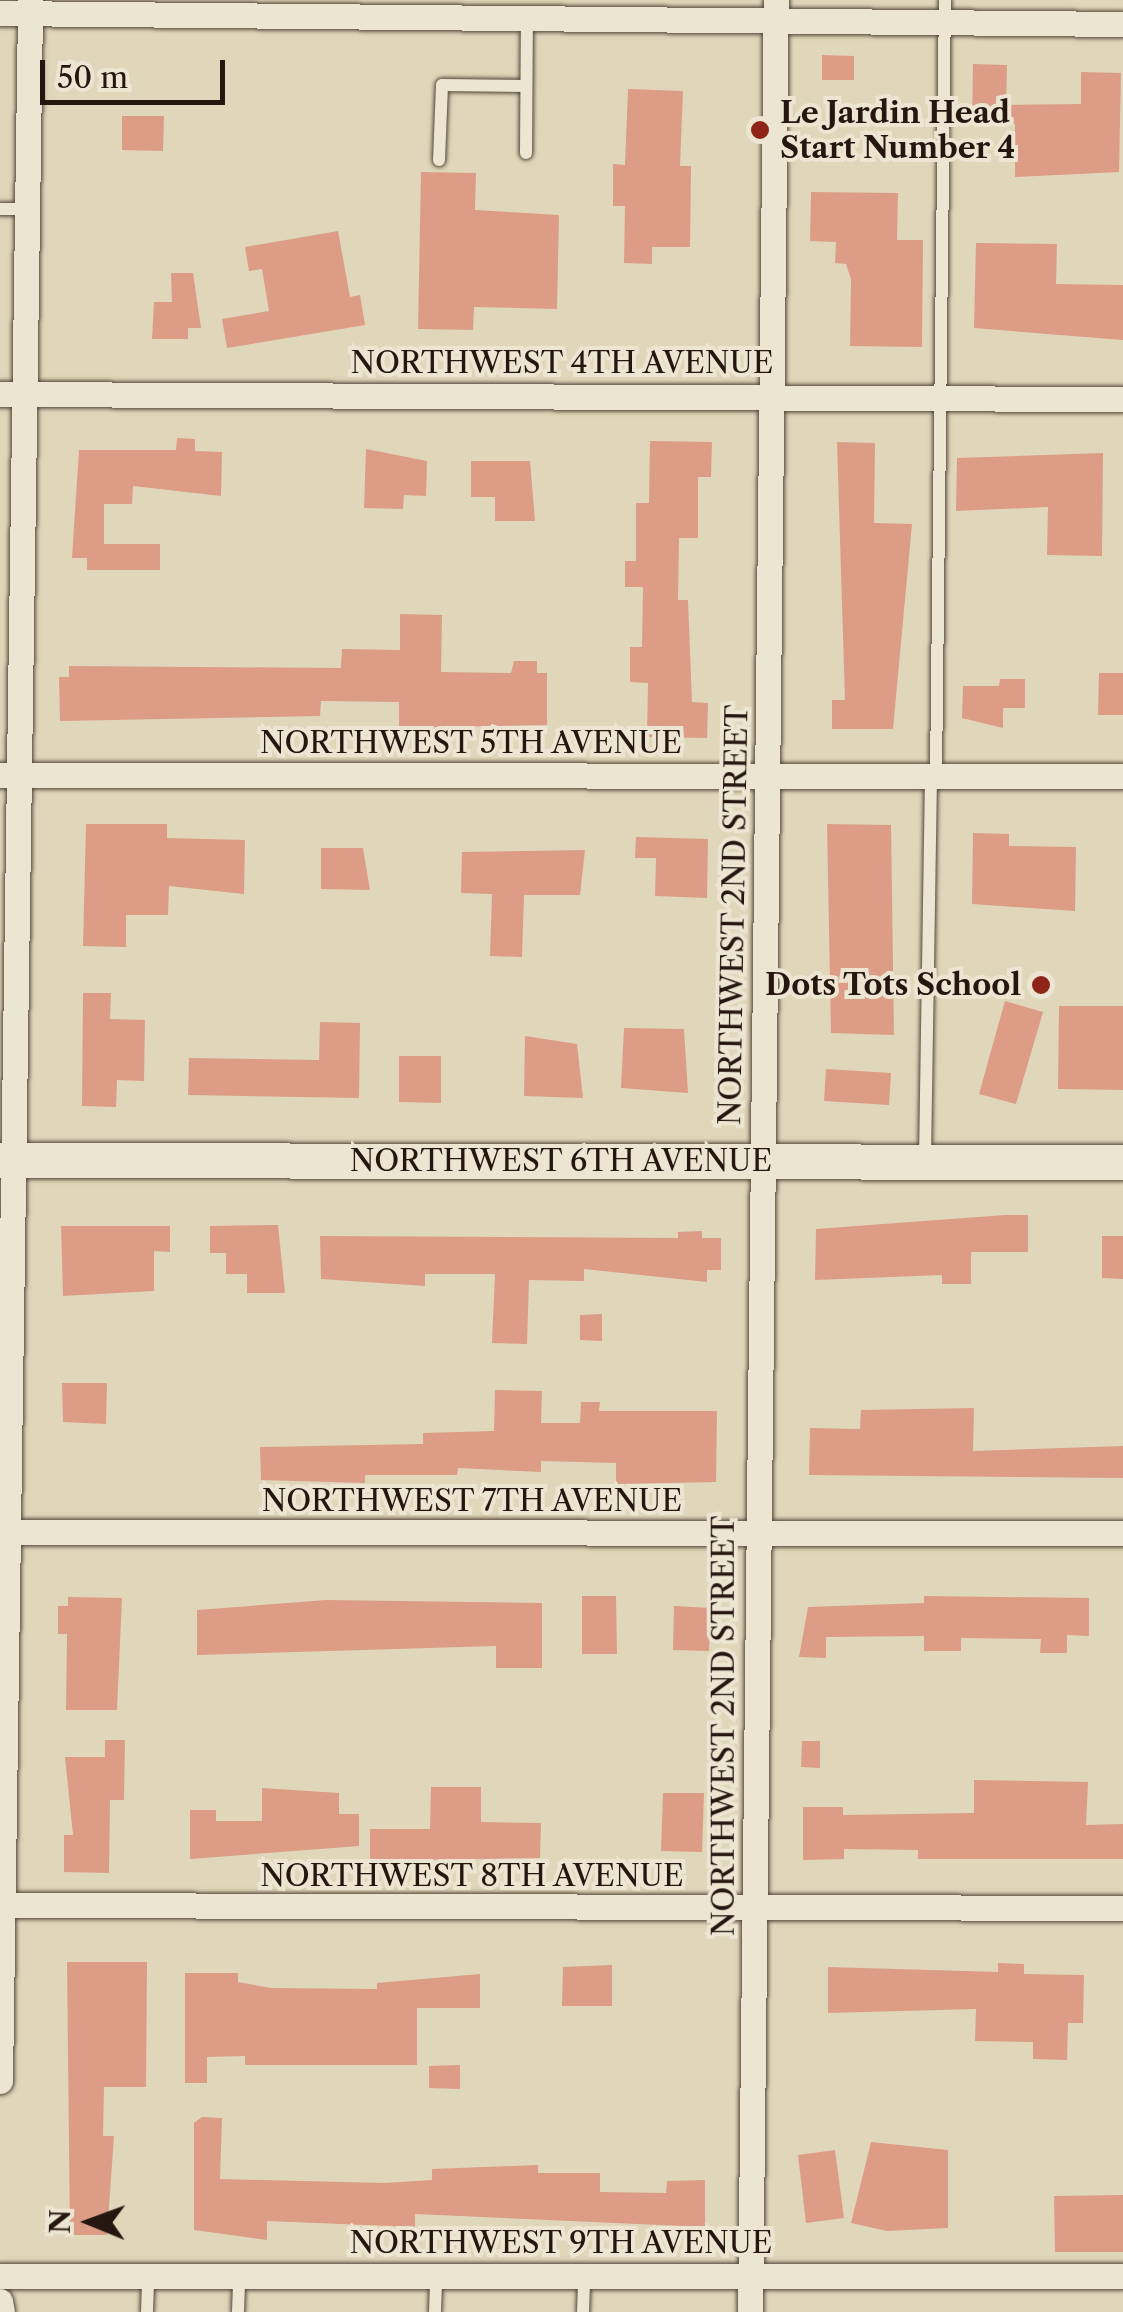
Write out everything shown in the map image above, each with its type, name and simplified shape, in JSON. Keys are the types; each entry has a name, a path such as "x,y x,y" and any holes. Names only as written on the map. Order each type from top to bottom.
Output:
{"street":[{"path":"0,2082 12,394 27,209 30,6"},
{"path":"0,13 30,6 527,16 572,8 945,10 1123,24"},
{"name":"NORTHWEST 2ND STREET","path":"750,2312 762,1162 771,775 770,396 776,9"},
{"name":"NORTHWEST 4TH AVENUE","path":"12,394 1123,399"},
{"name":"NORTHWEST 5TH AVENUE","path":"11,775 1123,776"},
{"name":"NORTHWEST 6TH AVENUE","path":"8,1160 1123,1162"},
{"name":"NORTHWEST 7TH AVENUE","path":"4,1532 1123,1533"},
{"name":"NORTHWEST 8TH AVENUE","path":"2,1905 1123,1908"},
{"name":"NORTHWEST 9TH AVENUE","path":"0,2276 1123,2276"},
{"path":"0,2301 2,2312"}],"lane":[{"path":"925,1162 943,398 945,10"},
{"path":"526,153 527,16"},
{"path":"439,160 442,85 526,86"},
{"path":"0,209 27,209"},
{"path":"147,2312 148,2276"},
{"path":"238,2312 239,2276"},
{"path":"436,2276 436,2312"},
{"path":"583,2312 584,2276"}],"building":[{"path":"822,55 854,56 854,80 822,80"},
{"path":"973,64 1007,65 1006,105 1081,104 1081,72 1121,73 1119,172 1015,177 1015,124 972,124"},
{"path":"628,89 683,91 680,166 691,166 690,247 652,247 652,264 624,263 625,206 613,206 613,164 625,165"},
{"path":"122,116 164,116 163,151 122,150"},
{"path":"421,172 476,173 475,210 559,215 557,309 474,307 473,330 418,329"},
{"path":"811,192 898,193 897,240 923,240 922,347 850,346 851,279 846,264 835,263 836,242 810,241"},
{"path":"338,231 350,297 360,295 365,325 227,348 222,319 269,311 262,269 249,271 245,247"},
{"path":"976,243 1057,244 1056,284 1123,285 1123,340 974,328"},
{"path":"171,273 193,273 201,328 188,328 188,339 152,339 154,302 172,302"},
{"path":"177,438 195,439 195,451 222,452 221,496 133,486 132,504 104,504 104,544 160,544 160,570 87,570 87,558 72,558 79,450 176,450"},
{"path":"650,441 712,442 711,477 698,477 698,538 679,538 678,600 688,600 692,702 708,703 707,738 647,737 648,683 630,682 630,647 642,647 643,587 625,587 625,561 636,561 636,503 649,503"},
{"path":"837,442 875,443 874,523 912,524 893,729 832,729 832,700 845,700"},
{"path":"366,449 427,461 426,496 404,495 403,509 364,508"},
{"path":"1103,453 1102,556 1047,555 1048,507 956,511 957,458"},
{"path":"471,461 530,461 535,521 495,521 495,497 471,497"},
{"path":"400,614 442,615 441,672 511,673 514,661 537,661 537,673 547,673 547,725 399,728 399,702 321,701 320,716 60,721 59,677 69,677 69,666 341,668 342,649 400,650"},
{"path":"1099,673 1123,673 1123,715 1098,715"},
{"path":"1000,679 1025,679 1025,708 1003,708 1003,728 962,718 963,686 999,686"},
{"path":"86,824 167,824 167,838 245,840 244,894 169,886 168,915 126,915 126,947 83,946"},
{"path":"827,824 891,825 894,1035 831,1033"},
{"path":"973,833 1009,834 1009,846 1076,847 1075,911 972,904"},
{"path":"636,837 708,839 707,898 655,896 656,858 635,858"},
{"path":"321,848 363,848 370,890 321,889"},
{"path":"585,850 580,895 524,895 522,957 490,956 492,894 461,893 462,852"},
{"path":"83,993 111,993 110,1019 145,1020 144,1081 117,1080 116,1107 82,1106"},
{"path":"1005,1001 1043,1012 1016,1104 979,1094"},
{"path":"1059,1006 1123,1006 1123,1090 1058,1089"},
{"path":"320,1022 360,1023 359,1098 188,1095 189,1058 319,1060"},
{"path":"624,1028 684,1029 688,1093 621,1088"},
{"path":"525,1036 577,1044 583,1098 524,1096"},
{"path":"399,1056 441,1056 441,1103 399,1102"},
{"path":"826,1069 891,1073 889,1105 824,1101"},
{"path":"1028,1215 1028,1252 971,1252 971,1284 942,1284 942,1275 815,1280 816,1229"},
{"path":"278,1225 285,1293 247,1293 247,1274 226,1274 226,1253 210,1253 210,1226"},
{"path":"61,1226 170,1226 170,1252 154,1251 154,1291 63,1296"},
{"path":"702,1231 702,1238 721,1238 721,1270 707,1270 707,1282 584,1269 584,1281 529,1280 527,1344 492,1343 495,1274 425,1274 425,1286 321,1279 320,1236 678,1238 678,1232"},
{"path":"1102,1236 1123,1236 1123,1279 1102,1278"},
{"path":"602,1314 602,1341 580,1340 580,1315"},
{"path":"62,1383 107,1383 106,1424 63,1422"},
{"path":"495,1390 542,1391 541,1423 580,1423 581,1402 600,1402 599,1411 717,1411 716,1482 616,1484 616,1463 541,1461 541,1472 458,1468 457,1475 365,1475 365,1483 261,1480 260,1447 423,1444 423,1433 494,1431"},
{"path":"974,1408 973,1451 1123,1446 1123,1478 809,1475 810,1428 860,1429 861,1410"},
{"path":"582,1596 616,1596 617,1654 582,1654"},
{"path":"924,1596 1089,1598 1089,1636 1067,1635 1067,1653 1040,1653 1041,1639 961,1638 961,1651 924,1651 924,1636 826,1637 826,1658 799,1657 808,1607 924,1603"},
{"path":"68,1597 122,1598 117,1710 66,1710 67,1634 58,1634 58,1606 68,1606"},
{"path":"326,1600 542,1603 542,1668 496,1668 496,1646 197,1655 197,1610"},
{"path":"674,1606 711,1608 709,1651 673,1650"},
{"path":"105,1740 125,1740 124,1800 110,1800 109,1873 64,1872 64,1835 73,1835 65,1757 105,1757"},
{"path":"802,1741 820,1741 820,1768 801,1767"},
{"path":"974,1780 1088,1782 1086,1825 1123,1824 1123,1859 918,1859 918,1850 844,1849 844,1859 803,1860 803,1807 843,1807 843,1815 974,1813"},
{"path":"431,1787 481,1787 481,1822 541,1823 540,1858 370,1861 370,1829 430,1829"},
{"path":"262,1788 339,1793 339,1814 359,1814 359,1846 190,1859 190,1810 216,1810 216,1821 262,1821"},
{"path":"663,1793 704,1793 702,1852 661,1851"},
{"path":"67,1962 147,1962 146,2087 104,2087 103,2136 114,2136 107,2235 70,2235"},
{"path":"998,1963 1024,1964 1024,1974 1084,1975 1083,2023 1068,2023 1067,2060 1033,2059 1033,2042 975,2041 976,2009 828,2013 828,1967 998,1972"},
{"path":"612,1965 612,2006 562,2006 563,1967"},
{"path":"185,1973 238,1973 238,1982 271,1988 377,1989 377,1983 480,1974 480,2008 417,2008 417,2065 245,2065 245,2056 207,2057 207,2083 185,2083"},
{"path":"460,2065 460,2089 429,2088 429,2066"},
{"path":"202,2117 222,2118 220,2179 384,2183 432,2180 432,2169 538,2165 538,2173 600,2173 600,2192 666,2193 667,2181 705,2180 705,2227 415,2214 415,2227 267,2221 267,2240 194,2230 194,2123"},
{"path":"871,2142 948,2150 948,2228 887,2231 851,2223"},
{"path":"835,2150 844,2218 806,2223 798,2155"},
{"path":"1123,2195 1123,2252 1055,2252 1054,2196"}],"place":[{"name":"Le Jardin Head Start Number 4","path":"760,130"},
{"name":"Dots Tots School","path":"1041,985"}]}
